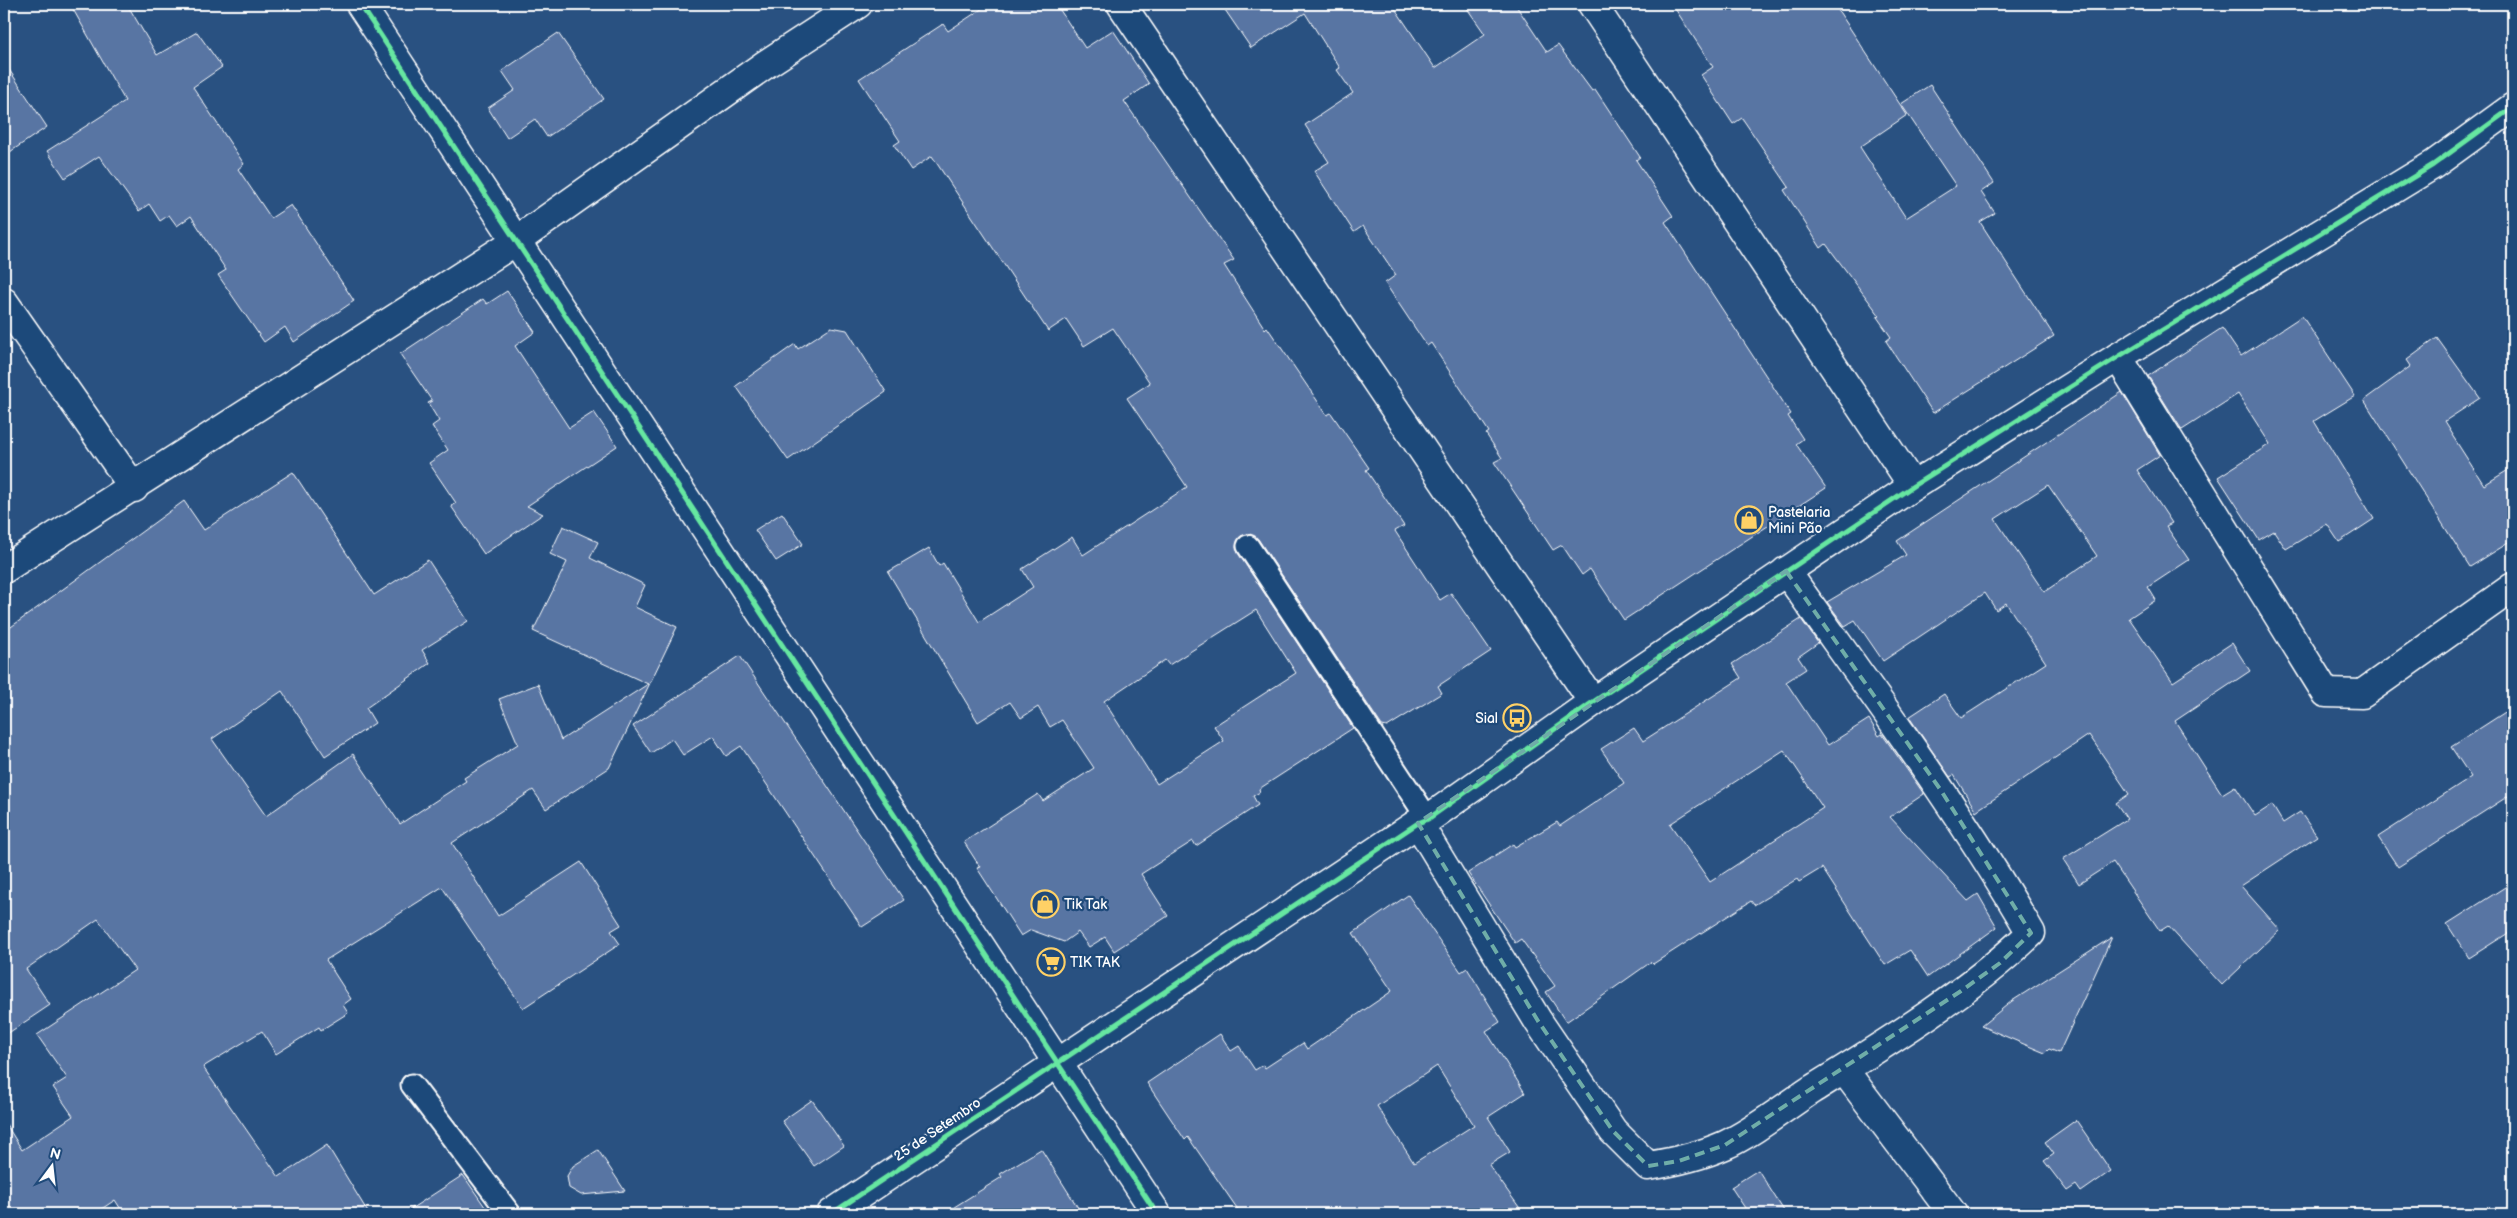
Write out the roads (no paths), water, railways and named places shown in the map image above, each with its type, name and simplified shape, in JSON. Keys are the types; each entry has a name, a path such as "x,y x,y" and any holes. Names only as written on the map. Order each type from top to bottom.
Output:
{"street":[{"path":"360,4 1157,1214"},
{"path":"4,569 134,488 516,241 766,64 858,4"},
{"path":"1121,4 1593,702"},
{"path":"1592,4 1913,486"},
{"name":"25 de Setembro","path":"830,1214 1423,821 1593,702 1913,486 2118,357 2433,165 2513,107"},
{"path":"4,302 134,488"},
{"path":"2118,357 2326,693 2362,694 2513,587"},
{"path":"1423,821 1538,1021 1613,1132 1648,1166 1679,1161 1725,1145 1844,1070 2000,963 2030,933 2007,891 1940,789 1786,571"},
{"path":"1844,1070 1953,1214"}],"lane":[{"path":"1248,546 1423,821"},
{"path":"412,1085 510,1214"}],"place":[{"name":"Pastelaria Mini Pão","path":"1749,520"},
{"name":"Sial","path":"1517,718"},
{"name":"Tik Tak","path":"1045,904"},
{"name":"TIK TAK","path":"1051,962"}]}
